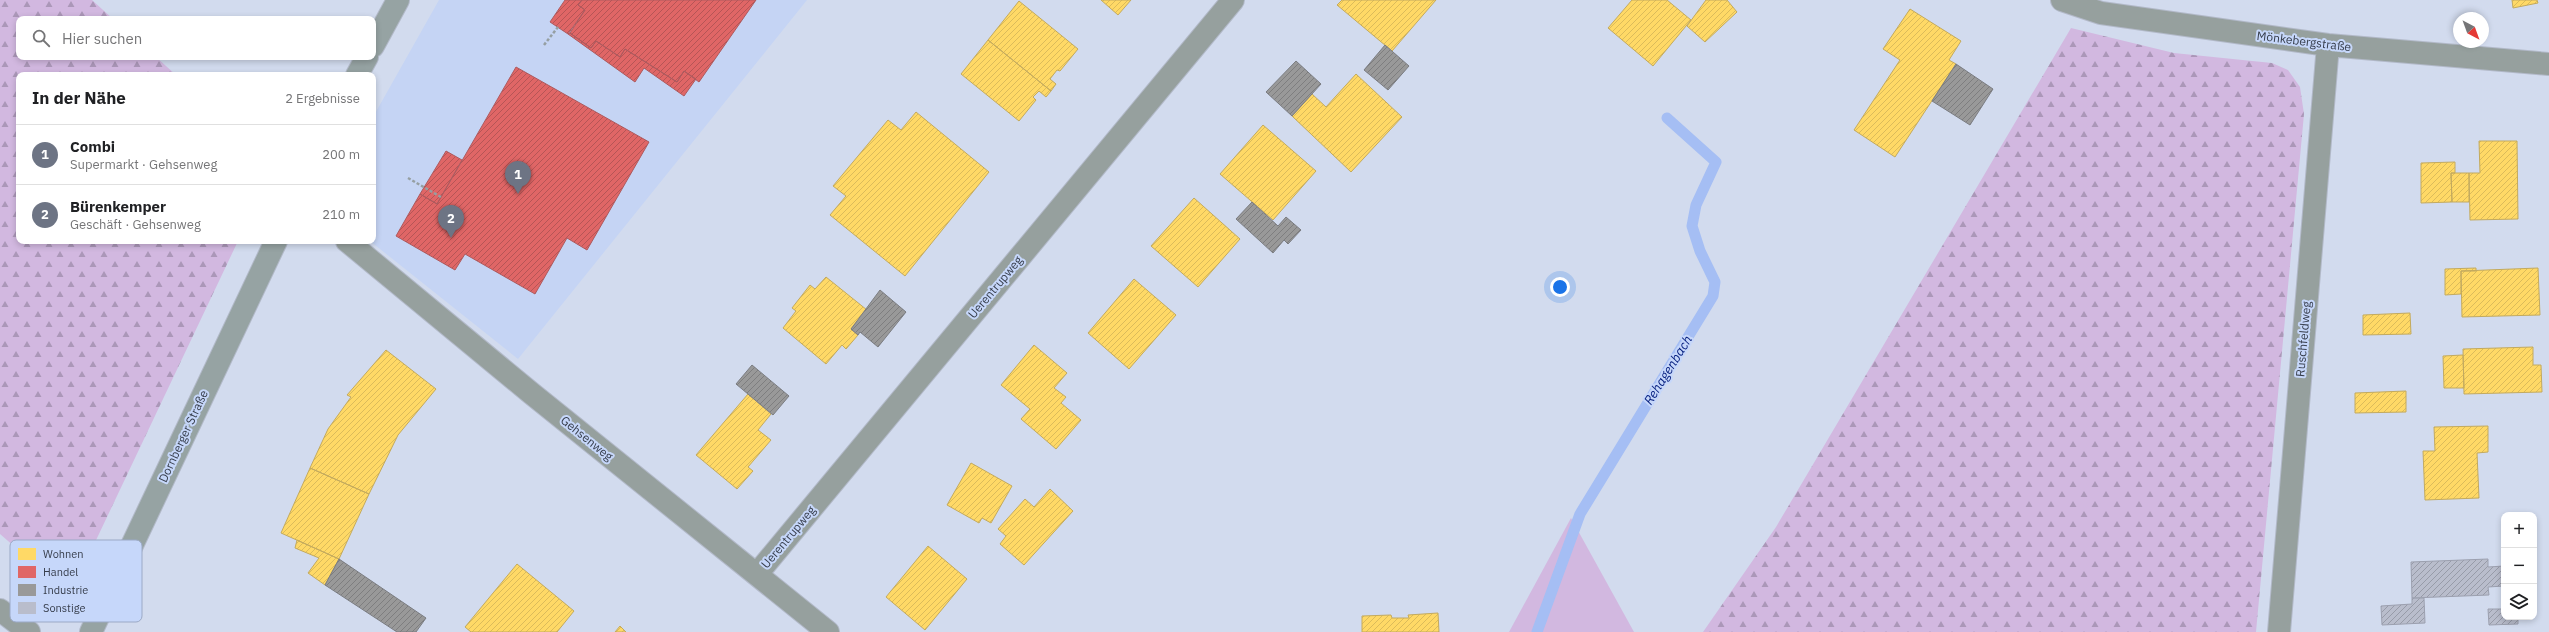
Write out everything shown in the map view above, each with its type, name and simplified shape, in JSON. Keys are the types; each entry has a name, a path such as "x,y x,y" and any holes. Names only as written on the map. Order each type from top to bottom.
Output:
{"main road":[{"path":"376,40 398,0"},
{"path":"359,72 365,60"},
{"name":"Dornberger Straße","path":"135,540 275,244"},
{"name":"Dornberger Straße","path":"91,632 96,622"}],"street":[{"name":"Uerentrupweg","path":"757,574 1233,0"},
{"name":"Mönkebergstraße","path":"2062,0 2101,13 2328,45 2549,64"},
{"name":"Ruschfeldweg","path":"2279,632 2328,45"},
{"name":"Gehsenweg","path":"351,244 531,393 828,632"},
{"path":"0,610 10,618"},
{"path":"16,622 29,632"}],"path":[{"path":"544,45 558,27"},
{"path":"408,178 441,197"}],"shaded area":[{"path":"439,0 807,0 518,359 374,244 376,244 376,112"}],"green space":[{"path":"0,0 92,0 110,16 16,16 16,60 159,60 173,72 16,72 16,244 237,244 96,540 10,540 10,543 0,534"},
{"path":"2071,28 2174,53 2272,63 2288,70 2300,87 2304,114 2256,632 1703,632 1776,527"},
{"path":"1571,518 1634,632 1509,632"}],"building: Wohnen":[{"path":"1101,0 1131,0 1118,15"},
{"path":"1342,0 1436,0 1392,51 1337,5"},
{"path":"1632,0 1667,0 1691,20 1653,66 1608,28"},
{"path":"1706,0 1727,0 1737,12 1705,42 1687,26"},
{"path":"2512,0 2537,0 2538,3 2513,8"},
{"path":"1019,1 1078,49 1060,71 1057,70 1050,79 1056,84 1051,91 988,40"},
{"path":"1910,9 1961,41 1949,60 1956,64 1895,157 1854,130 1900,60 1883,49"},
{"path":"988,40 1051,91 1046,97 1039,91 1033,97 1036,100 1019,121 961,74"},
{"path":"1356,74 1402,117 1351,172 1292,116 1312,94 1326,107"},
{"path":"916,112 989,172 905,276 830,215 846,196 833,186 888,120 901,130"},
{"path":"1263,125 1316,171 1273,220 1220,174"},
{"path":"2479,141 2517,141 2518,219 2470,220 2469,173 2480,173"},
{"path":"2455,162 2455,173 2451,173 2452,202 2421,203 2421,163"},
{"path":"2451,173 2469,173 2469,202 2452,202"},
{"path":"1194,198 1240,239 1198,287 1151,246"},
{"path":"2476,268 2476,271 2461,271 2461,294 2445,295 2445,269"},
{"path":"2538,268 2540,315 2462,317 2461,271"},
{"path":"826,277 867,310 851,329 858,335 846,349 842,345 826,364 783,328 796,311 792,308 810,285 815,289"},
{"path":"1134,279 1176,315 1129,369 1088,333"},
{"path":"2410,313 2411,334 2363,335 2363,315"},
{"path":"1034,345 1067,373 1054,388 1066,397 1061,403 1081,420 1056,449 1021,419 1030,409 1001,385"},
{"path":"2533,347 2533,365 2541,365 2542,392 2464,394 2463,349"},
{"path":"386,350 436,389 398,435 369,494 310,468 328,429 351,397 347,395"},
{"path":"2463,355 2464,388 2444,388 2443,356"},
{"path":"2406,391 2406,412 2355,413 2355,393"},
{"path":"748,394 771,414 758,430 771,440 748,467 753,471 737,489 696,455"},
{"path":"2488,426 2488,452 2477,453 2479,498 2425,500 2423,451 2435,451 2434,427"},
{"path":"971,463 1012,486 991,523 982,518 979,523 947,505"},
{"path":"310,468 369,494 339,559 281,533"},
{"path":"1050,489 1073,511 1024,565 1000,544 1006,536 998,529 1025,499 1034,507"},
{"path":"297,540 339,559 325,585 308,573 319,558 295,548"},
{"path":"928,546 967,579 925,630 886,597"},
{"path":"517,564 574,611 557,632 471,632 465,627"},
{"path":"1438,613 1439,632 1362,632 1362,616 1391,615 1392,618 1409,618 1408,615"},
{"path":"620,626 626,632 615,632"}],"building: Handel":[{"path":"565,0 582,0 578,5 585,10 568,34 550,22"},
{"path":"582,0 756,0 699,82 684,71 677,82 625,49 620,57 596,41 591,48 570,33 585,10 578,5"},
{"path":"570,33 591,48 596,41 620,57 625,49 677,82 684,71 696,79 684,96 644,68 635,82 568,34"},
{"path":"516,67 649,142 587,250 567,238 535,294 465,254 455,270 396,236 420,194 437,204"},
{"path":"446,151 462,160 437,204 420,194"}],"building: Industrie":[{"path":"1385,45 1409,66 1388,90 1364,70"},
{"path":"1296,61 1321,84 1292,116 1266,92"},
{"path":"1956,64 1993,89 1970,125 1932,101"},
{"path":"1252,202 1278,226 1286,217 1301,230 1288,244 1284,240 1273,253 1236,219"},
{"path":"880,290 906,312 878,347 860,332 858,335 851,329"},
{"path":"752,365 789,396 773,415 736,384"},
{"path":"339,559 426,618 416,632 397,632 325,585"}],"building: Sonstige":[{"path":"2488,559 2488,567 2501,566 2501,586 2488,587 2489,595 2412,598 2411,562"},
{"path":"2412,598 2424,598 2425,623 2382,625 2381,606 2412,604"},
{"path":"2488,609 2501,609 2501,620 2518,620 2518,624 2489,625"}],"waterway":[{"name":"Rehagenbach","path":"1537,632 1580,514 1713,296 1715,282 1700,251 1692,226 1696,205 1716,162 1667,118"}],"place":[{"name":"Combi","path":"518,194"},
{"name":"Bürenkemper","path":"451,238"}]}
